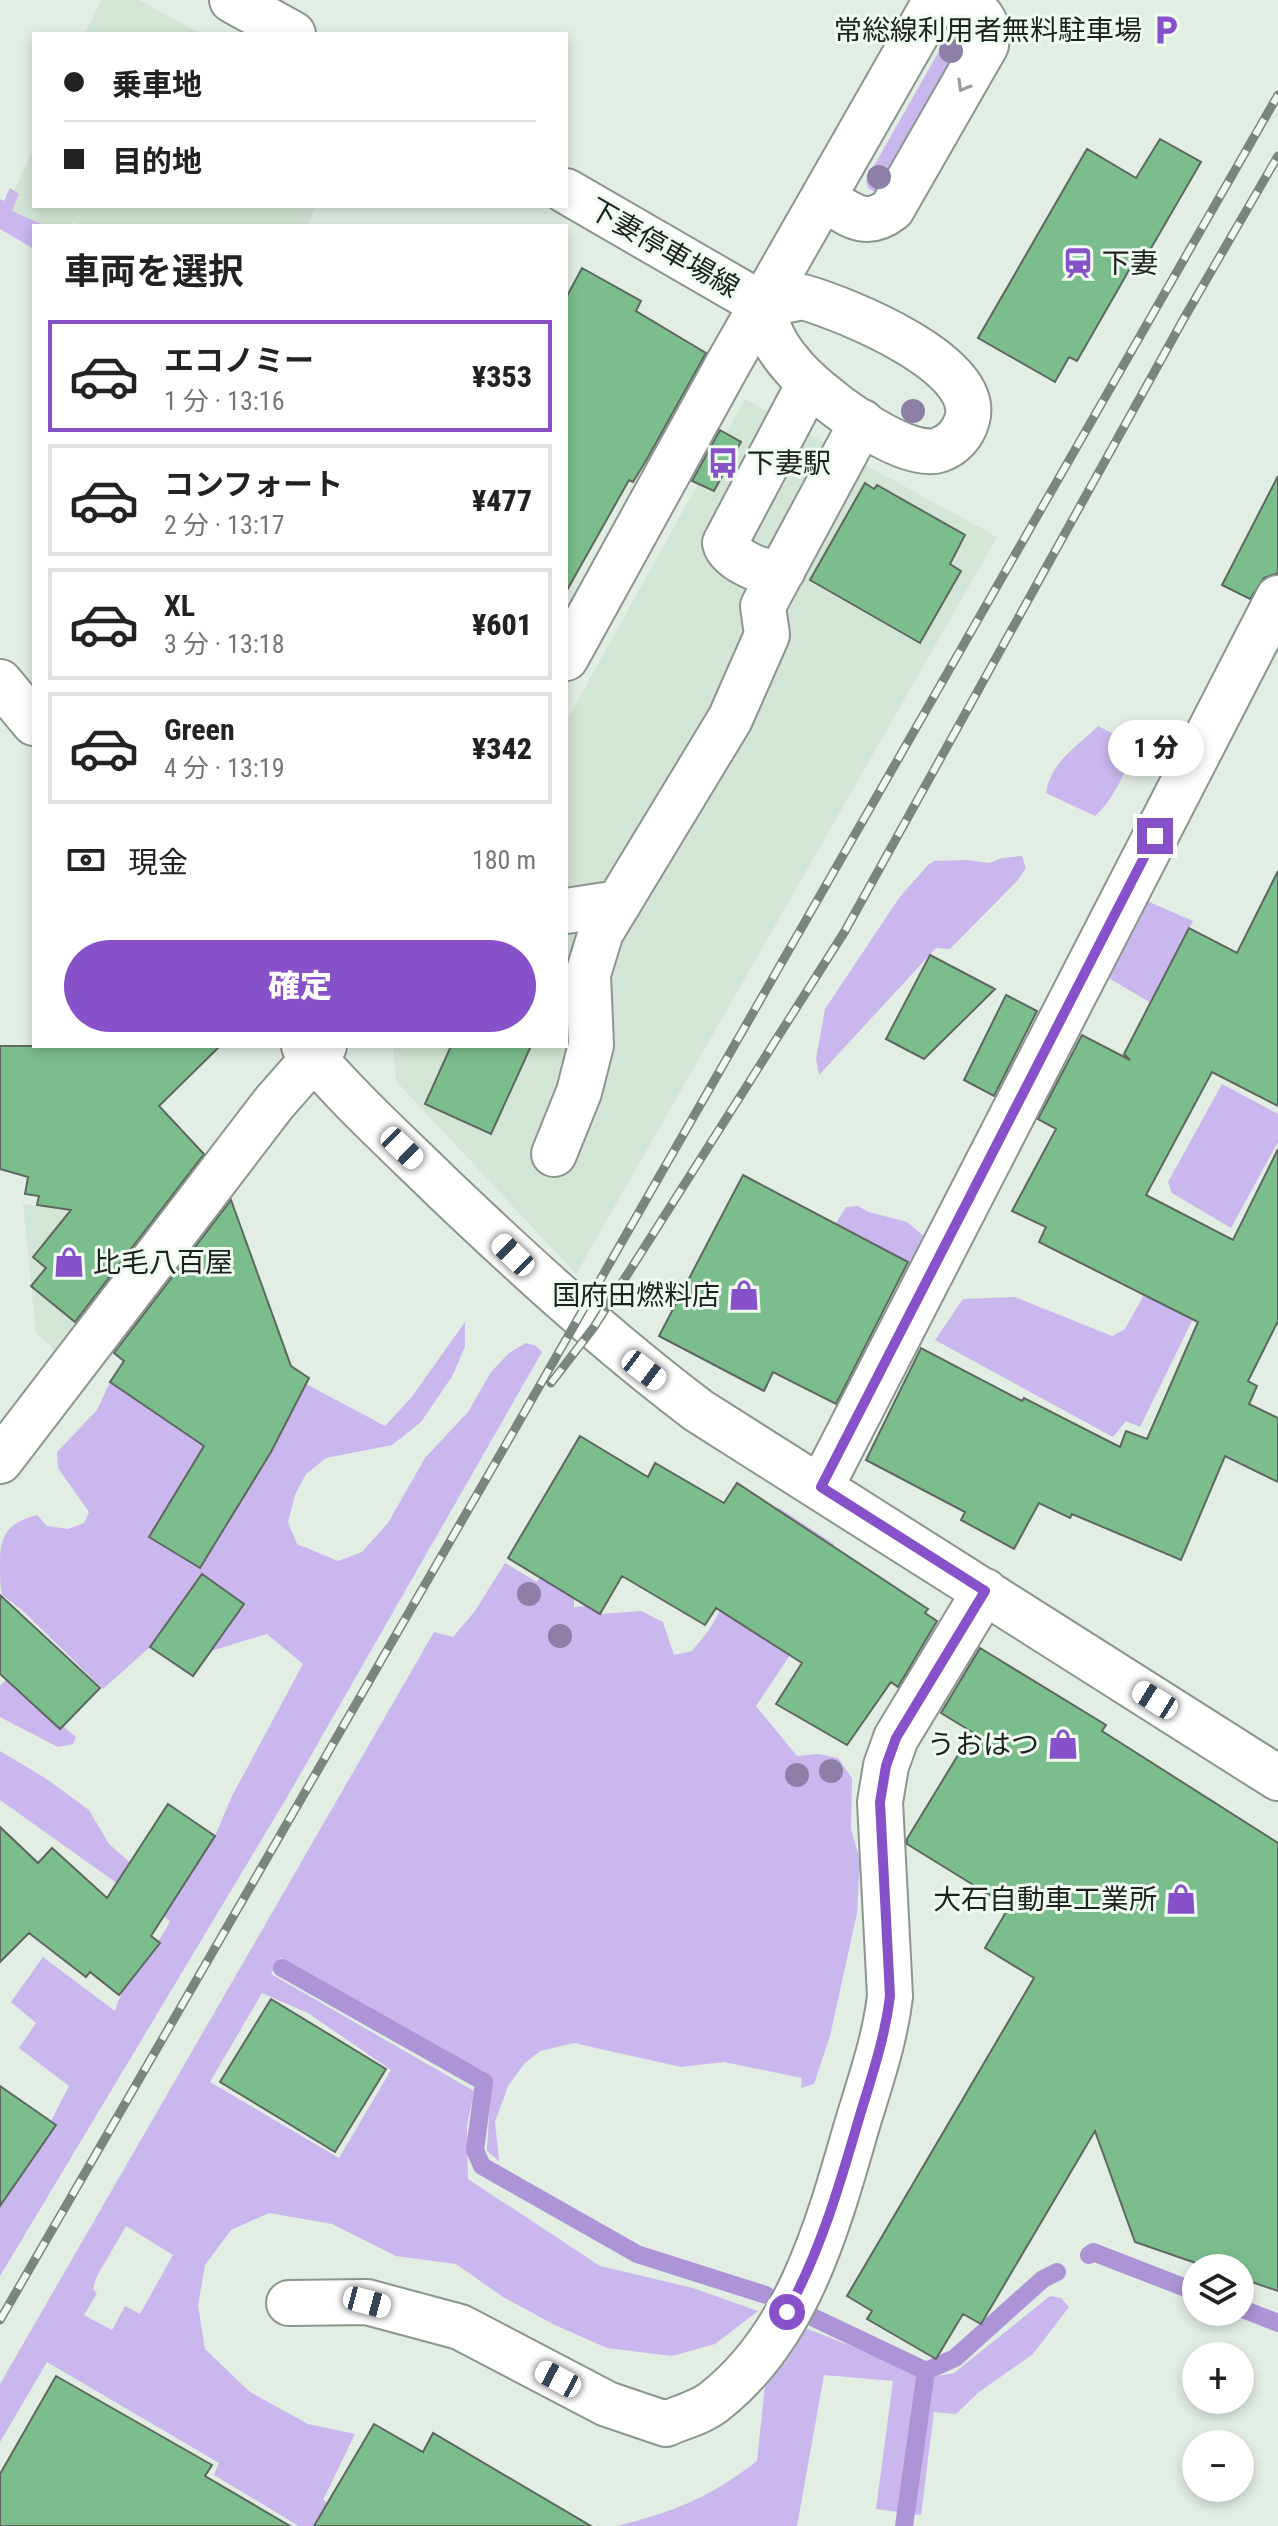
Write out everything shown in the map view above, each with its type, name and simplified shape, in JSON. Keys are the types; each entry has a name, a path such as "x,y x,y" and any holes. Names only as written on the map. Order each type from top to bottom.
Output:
{"street":[{"path":"232,0 289,32"},
{"path":"568,654 936,0"},
{"path":"824,199 868,221 881,218 892,209 986,45 989,30 982,17 958,0"},
{"name":"下妻停車場線","path":"568,192 763,305"},
{"path":"803,297 867,322 947,369 962,387 968,407 968,418 957,439 933,451 913,448 862,422 809,384 782,353 765,322 763,305 803,297"},
{"path":"783,570 767,573 730,554 725,543 809,384"},
{"path":"554,1154 579,1092 591,1045 588,974 601,932 730,719 767,635 763,606 862,422"},
{"path":"821,1487 1278,598"},
{"path":"0,682 32,721"},
{"path":"568,911 619,903"},
{"path":"0,1461 314,1050 357,1106 557,1295 644,1370 699,1411 1278,1778"},
{"path":"289,2303 367,2302 460,2327 607,2404 666,2424 713,2403 742,2375 775,2334 811,2268 837,2195 886,2026 890,1996 880,1802 886,1766 896,1738 985,1591"}],"shaded area":[{"path":"101,0 139,0 197,32 86,32"},
{"path":"952,35 960,39 963,46 881,190 875,192 868,188 866,180 947,37"},
{"path":"32,151 32,208 314,208 309,224 41,224 12,211 19,195 14,191"},
{"path":"10,188 19,194 12,211 41,224 32,224 32,248 0,229 0,199 4,201"},
{"path":"745,399 997,537 576,1274 396,1081 393,1048 568,1048 568,718"},
{"path":"1098,726 1135,745 1114,792 1095,816 1046,793 1059,763"},
{"path":"1022,856 1026,868 1018,880 950,949 936,948 819,1075 816,1059 825,1009 899,898 928,865 934,861 990,863"},
{"path":"1147,901 1193,921 1151,1003 1107,977"},
{"path":"1222,1084 1278,1114 1278,1142 1231,1228 1172,1193 1168,1182"},
{"path":"23,1204 72,1210 147,1267 72,1365 36,1333"},
{"path":"858,1206 907,1222 934,1245 911,1281 851,1250 825,1241 846,1207"},
{"path":"1144,1295 1193,1319 1140,1427 1126,1421 1113,1437 935,1340 963,1299 1015,1297 1112,1336 1125,1329"},
{"path":"465,1322 465,1346 453,1375 421,1422 392,1445 326,1458 306,1474 295,1495 288,1522 297,1544 338,1561 362,1552 388,1523 425,1458 468,1412 491,1372 509,1353 526,1343 542,1352 286,1799 0,2276 0,2186 9,2192 56,2125 51,2121 69,2086 19,2048 36,2023 11,2002 43,1957 115,2011 125,1987 170,1921 0,1800 0,1751 89,1810 109,1844 140,1871 183,1885 215,1836 232,1796 303,1664 267,1634 211,1651 244,1604 202,1574 150,1647 103,1689 21,1609 2,1595 0,1563 4,1537 19,1522 37,1515 47,1526 68,1529 84,1523 89,1512 58,1468 57,1452 97,1410 110,1382 209,1450 189,1470 149,1537 201,1567 271,1452 306,1384 385,1426 411,1398"},
{"path":"779,1508 834,1544 794,1610 790,1655 756,1706 797,1756 818,1754 838,1758 852,1778 851,1829 860,1861 857,1913 830,2036 814,2084 801,2088 802,2078 724,2062 681,2067 574,2043 540,2051 524,2064 508,2086 495,2122 499,2161 487,2151 491,2078 281,1958 271,1974 474,2091 467,2126 468,2179 600,2266 693,2288 758,2311 715,2344 672,2356 607,2348 503,2297 456,2264 396,2256 332,2224 269,2213 231,2230 205,2265 198,2305 205,2349 250,2392 308,2424 355,2434 323,2500 338,2510 328,2526 299,2526 214,2475 219,2463 47,2362 0,2442 0,2384 434,1632 453,1637 475,1611 505,1563 537,1582 545,1569 582,1590 574,1599 574,1607 585,1606 600,1614 641,1611 663,1622 674,1655 692,1651 709,1630","holes":["262,1993 308,2013 391,2070 339,2158 210,2082","126,2226 173,2255 140,2314 125,2306 112,2330 84,2315 97,2293 93,2289 97,2276"]},
{"path":"6,1680 60,1729 63,1726 76,1737 73,1744 58,1747 0,1717 0,1686"},
{"path":"1050,2296 1061,2298 1069,2307 1033,2354 979,2392 956,2414 934,2412 921,2515 876,2509 893,2381 824,2375 797,2526 617,2526 691,2502 723,2485 757,2461 765,2385 805,2328 931,2377 954,2373"}],"building":[{"path":"1160,139 1201,162 1143,262 1136,258 1077,361 1069,357 1055,382 978,338 1087,149 1136,178"},
{"path":"582,268 641,301 636,311 706,353 647,459 633,482 629,480 568,588 568,294"},
{"path":"720,430 741,442 714,491 692,481"},
{"path":"1278,476 1278,573 1264,578 1250,599 1222,585"},
{"path":"865,483 874,489 877,485 965,535 950,564 961,571 920,643 810,580"},
{"path":"1278,871 1278,1106 1212,1072 1146,1195 1233,1240 1278,1149 1278,1321 1248,1381 1257,1386 1249,1404 1278,1418 1278,1482 1225,1456 1181,1560 1039,1503 1014,1549 961,1520 965,1512 866,1460 921,1348 1022,1401 1024,1398 1120,1447 1126,1431 1147,1439 1198,1322 1039,1242 1046,1227 1012,1211 1056,1129 1038,1119 1082,1035 1130,1060 1124,1054 1189,928 1237,953"},
{"path":"930,955 995,989 924,1059 886,1039"},
{"path":"1006,995 1037,1011 994,1096 964,1080"},
{"path":"0,1046 218,1048 159,1106 204,1154 75,1322 31,1286 46,1268 33,1257 71,1210 37,1205 39,1196 25,1194 28,1177 0,1169"},
{"path":"450,1048 530,1048 491,1134 425,1104"},
{"path":"743,1175 908,1262 836,1404 773,1372 764,1391 659,1336"},
{"path":"231,1200 291,1366 309,1378 271,1452 200,1568 149,1537 204,1446 110,1382 124,1361 114,1353"},
{"path":"580,1436 648,1477 655,1463 724,1503 737,1483 928,1609 925,1613 937,1621 898,1687 891,1682 847,1745 776,1704 802,1663 716,1608 705,1625 622,1576 600,1614 508,1558"},
{"path":"202,1574 244,1604 193,1676 150,1647"},
{"path":"0,1595 100,1688 60,1729 0,1674"},
{"path":"980,1648 1106,1725 1102,1731 1278,1843 1278,2291 1254,2283 1254,2254 1182,2254 1182,2258 1135,2242 1095,2131 981,2324 963,2314 936,2359 867,2319 872,2311 847,2296 1034,1978 985,1948 1009,1907 907,1844 907,1839 972,1732 941,1713"},
{"path":"168,1804 215,1836 151,1936 160,1943 119,1995 90,1972 86,1977 29,1933 0,1962 0,1827 38,1863 52,1848 107,1898"},
{"path":"271,1999 386,2069 335,2152 220,2082"},
{"path":"0,2086 56,2125 0,2206"},
{"path":"56,2376 212,2465 205,2476 290,2526 0,2526 0,2474"},
{"path":"374,2424 423,2452 433,2433 591,2526 314,2526"}],"waterway":[{"path":"282,1968 484,2082 475,2150 482,2166 637,2254 766,2295"},
{"path":"1089,2255 1093,2252 1182,2287"},
{"path":"806,2314 926,2371 955,2358 1043,2279 1057,2272"},
{"path":"1254,2314 1278,2323"},
{"path":"904,2526 926,2371"}],"railway":[{"path":"0,2320 512,1434 1278,95"},
{"path":"551,1383 594,1327 845,931 1183,320 1278,156"}],"place":[{"name":"常総線利用者無料駐車場","path":"1166,30"},
{"name":"下妻","path":"1078,263"},
{"name":"下妻駅","path":"723,463"},
{"name":"比毛八百屋","path":"69,1262"},
{"name":"国府田燃料店","path":"744,1295"},
{"name":"うおはつ","path":"1063,1744"},
{"name":"大石自動車工業所","path":"1181,1899"}],"route":[{"path":"787,2312 811,2268 837,2195 886,2026 890,1996 880,1802 886,1766 896,1738 985,1591 821,1487 1155,836"}]}
